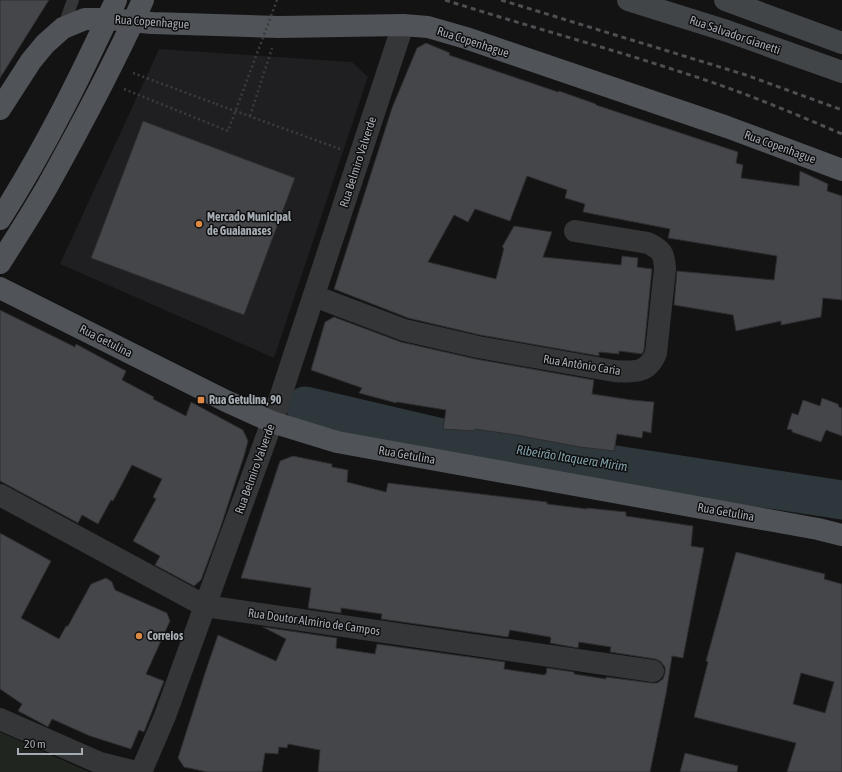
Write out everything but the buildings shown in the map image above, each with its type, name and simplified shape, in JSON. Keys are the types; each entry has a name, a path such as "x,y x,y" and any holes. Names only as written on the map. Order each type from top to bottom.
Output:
{"main road":[{"path":"0,219 19,190 74,89 116,0"},
{"path":"0,263 46,189 94,101 143,0"},
{"name":"Rua Salvador Gianetti","path":"628,0 727,31 842,72"},
{"path":"725,0 842,43"},
{"name":"Rua Copenhague","path":"64,28 85,19 109,19 159,23 279,26 403,25 428,27 466,38 734,129 842,170"},
{"path":"1,104 31,61 45,44 64,28"},
{"name":"Rua Getulina","path":"0,288 226,401 272,422 337,442 818,529 842,535"}],"street":[{"name":"Rua Belmiro Valverde","path":"141,772 165,716 272,422 403,25"},
{"name":"Rua Antônio Caria","path":"314,296 404,330 478,347 614,371 632,372 646,368 653,361 656,353 665,269 664,257 659,248 648,243 575,231"},
{"name":"Rua Doutor Almírio de Campos","path":"0,495 205,606 653,671"},
{"path":"0,719 100,763 136,772"}],"lane":[{"path":"64,28 73,0"}],"path":[{"path":"119,87 228,131 277,0"},
{"path":"250,116 279,26"},
{"path":"126,71 360,156"}],"shaded area":[{"name":"Mercado Municipal de Guaianases","path":"159,49 352,62 368,77 274,358 60,264"},
{"path":"0,732 89,772 0,772"}],"waterway":[{"name":"Ribeirão Itaquera Mirim","path":"305,406 446,439 842,500"}],"railway":[{"path":"445,0 622,53 701,79 762,101 842,134"},
{"path":"501,0 746,75 842,110"}],"place":[{"name":"Mercado Municipal de Guaianases","path":"199,224"},
{"name":"Rua Getulina, 90","path":"201,400"},
{"name":"Correios","path":"139,636"}]}
